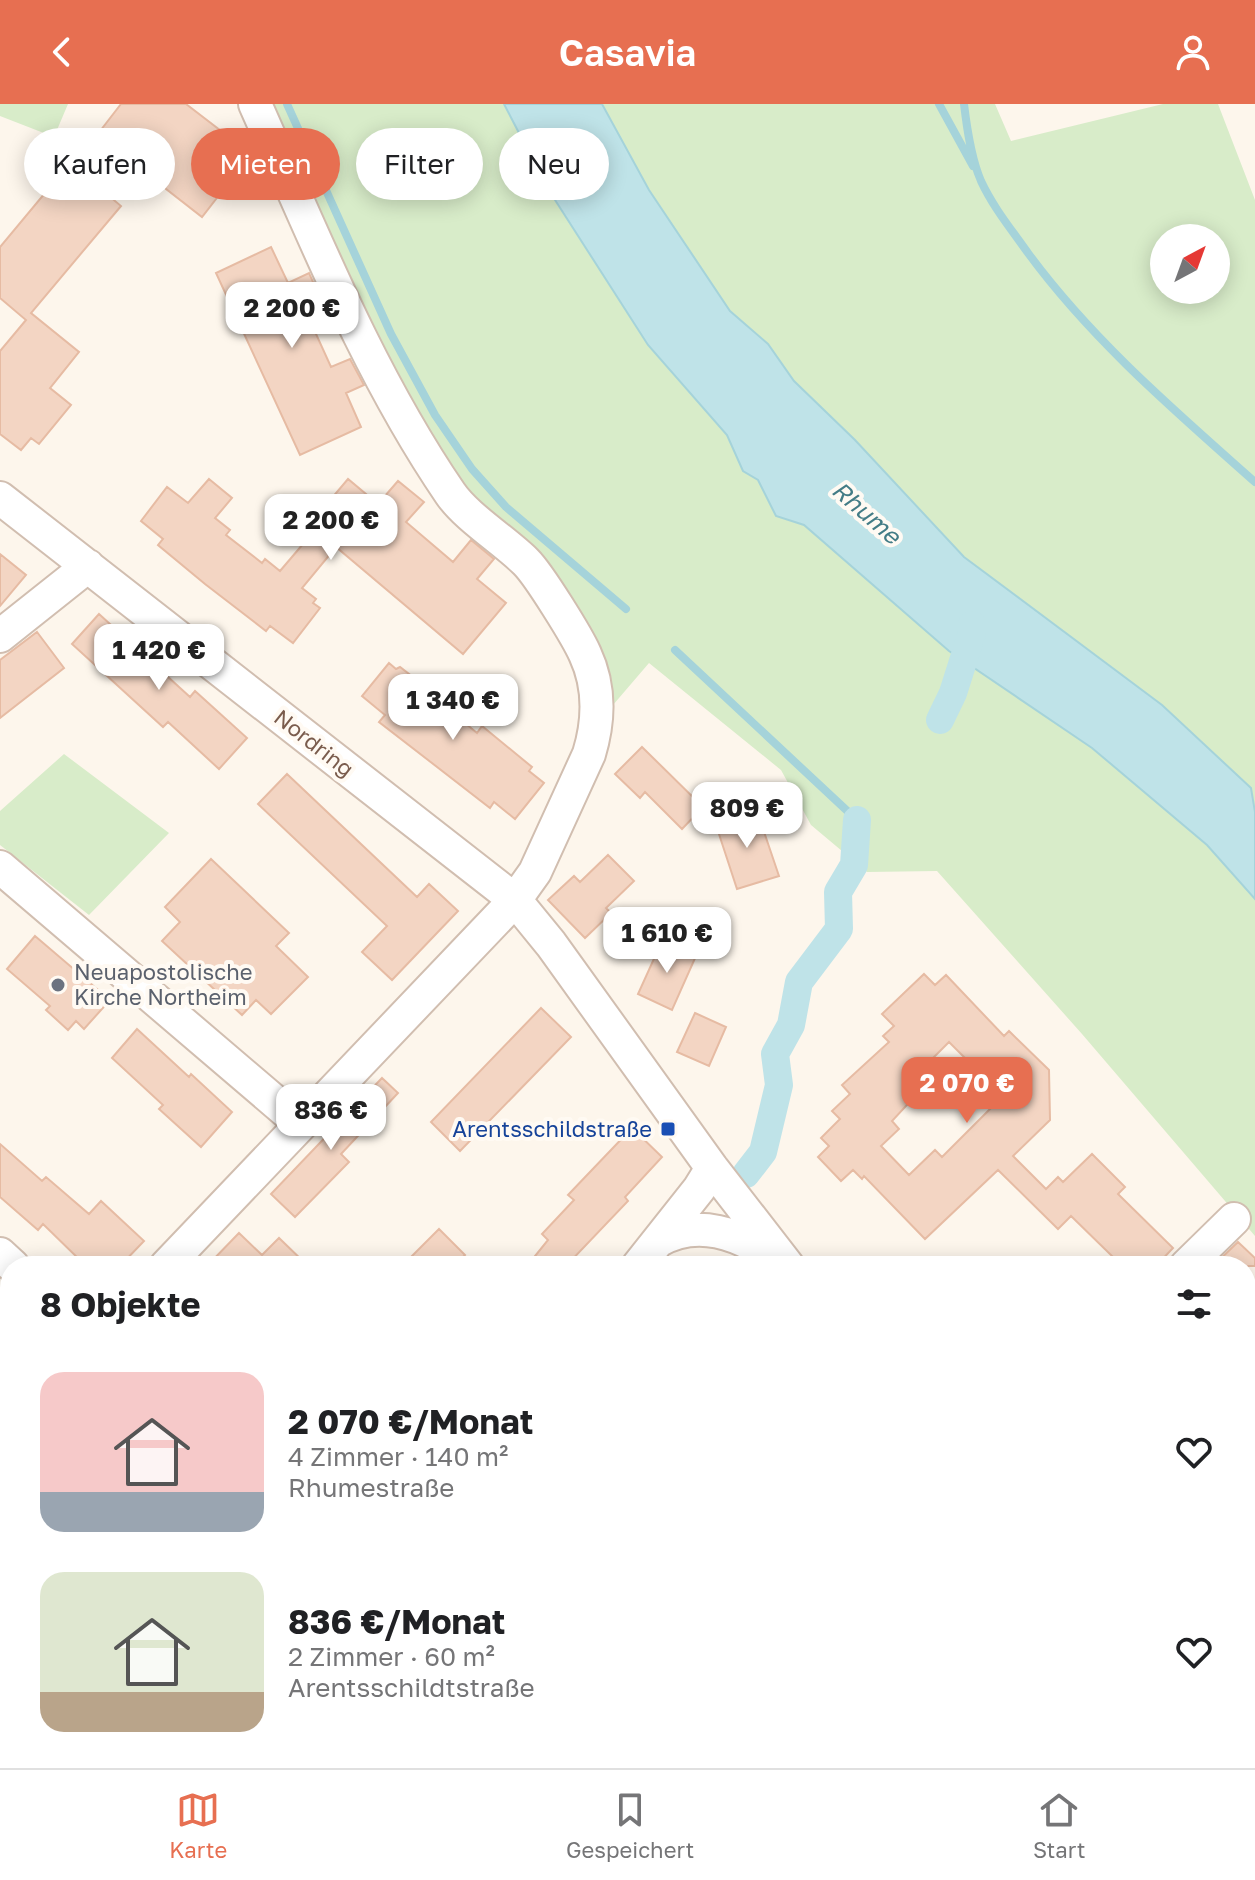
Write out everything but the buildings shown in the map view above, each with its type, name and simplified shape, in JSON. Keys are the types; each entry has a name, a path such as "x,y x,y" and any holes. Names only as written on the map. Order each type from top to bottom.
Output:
{"street":[{"path":"176,1256 515,900 535,872 589,754 595,736 597,709 595,684 585,653 529,564 452,496 378,375 255,104"},
{"name":"Nordring","path":"0,498 515,900 551,944 779,1256"},
{"path":"0,636 88,566"},
{"path":"0,867 301,1124"},
{"path":"646,1256 712,1168"},
{"path":"1196,1256 1234,1219"},
{"path":"658,1241 671,1233 688,1229 720,1231 772,1256"}],"green space":[{"path":"0,104 68,104 58,128 31,128 0,116"},
{"path":"262,104 995,104 1011,141 1163,104 1218,104 1255,200 1255,1236 937,871 867,872 811,825 781,770 649,663 613,705 591,630 565,590 459,494 425,445 308,200 340,200 340,128 273,128"},
{"path":"64,754 169,833 89,915 0,845 0,811"}],"water":[{"name":"Rhume","path":"504,104 602,104 649,190 730,311 768,344 794,381 855,440 964,557 1162,705 1251,788 1255,812 1255,899 1207,845 1092,748 949,651 804,525 776,516 758,480 743,471 727,435 648,345 555,200 609,200 609,128 516,128"}],"waterway":[{"path":"287,104 391,334 435,415 472,469 506,507 626,609"},
{"path":"939,104 973,166"},
{"path":"964,104 972,153 981,181 1028,253 1107,345 1255,482"},
{"path":"940,720 953,693 972,625"},
{"path":"675,650 857,820"},
{"path":"746,1174 763,1152 779,1085 775,1054 791,1025 799,982 839,929 838,892 854,865 857,820"}],"place":[{"name":"Neuapostolische Kirche Northeim","path":"58,985"},
{"name":"Arentsschildstraße","path":"668,1129"}]}
